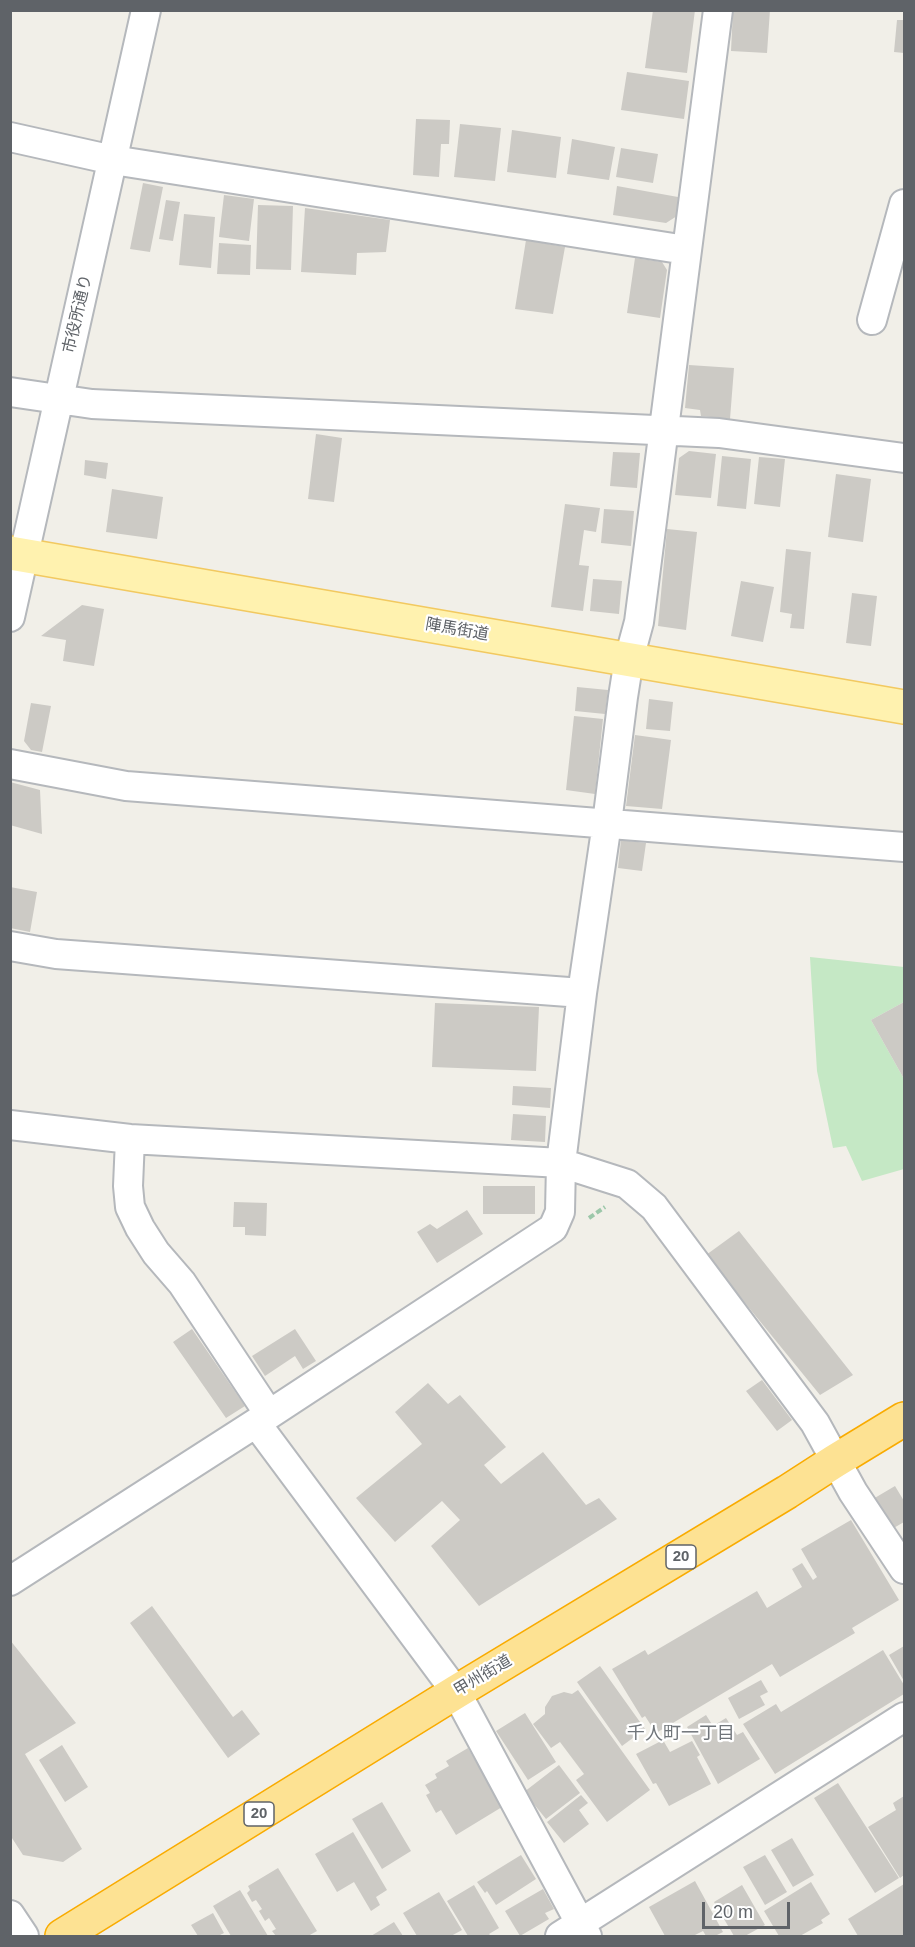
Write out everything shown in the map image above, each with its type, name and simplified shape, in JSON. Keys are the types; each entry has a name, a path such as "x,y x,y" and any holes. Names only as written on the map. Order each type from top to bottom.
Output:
{"highway":[{"name":"甲州街道","path":"62,1936 904,1419"}],"main road":[{"name":"陣馬街道","path":"18,554 904,707"}],"street":[{"name":"市役所通り","path":"10,617 18,554 59,400 146,10"},
{"path":"10,1581 553,1228 560,1212 561,1163 582,993 629,659 639,622 718,10"},
{"path":"10,136 112,160 686,250"},
{"path":"872,320 895,272 904,204"},
{"path":"10,392 92,404 719,433 904,459"},
{"path":"10,764 126,786 904,847"},
{"path":"10,946 57,954 582,993"},
{"path":"10,1125 130,1139 561,1163 627,1184 654,1207 815,1423 853,1492 904,1569"},
{"path":"130,1139 128,1186 130,1207 140,1228 156,1253 183,1283 263,1418 456,1692 576,1932 904,1717"},
{"path":"10,1915 24,1936"}],"path":[{"path":"553,1228 574,1227 608,1205"}],"green space":[{"path":"810,957 904,967 904,1002 871,1020 904,1079 904,1169 862,1181 846,1146 833,1148 817,1071"}],"building":[{"path":"653,10 695,10 687,73 645,68"},
{"path":"733,10 770,10 767,53 731,51"},
{"path":"897,20 904,20 904,53 894,52"},
{"path":"627,72 689,81 684,119 621,110"},
{"path":"416,119 450,120 449,144 441,144 439,177 413,175"},
{"path":"460,124 501,128 495,181 454,177"},
{"path":"512,130 561,137 556,178 507,172"},
{"path":"572,139 615,147 609,180 567,174"},
{"path":"621,148 658,154 653,183 616,177"},
{"path":"143,183 163,187 150,252 130,249"},
{"path":"617,186 678,197 677,216 666,223 613,215"},
{"path":"224,195 254,199 249,241 219,237"},
{"path":"166,200 180,202 173,241 159,239"},
{"path":"258,205 293,206 291,270 256,269"},
{"path":"305,208 390,220 386,252 357,253 356,275 301,272"},
{"path":"184,214 215,217 211,268 179,265"},
{"path":"526,240 565,247 553,314 515,309"},
{"path":"219,243 251,245 250,275 217,274"},
{"path":"635,258 662,262 667,270 660,318 627,313"},
{"path":"689,365 734,368 730,419 701,416 700,410 685,408"},
{"path":"316,434 342,438 334,502 308,499"},
{"path":"689,451 716,454 711,498 675,495 679,458"},
{"path":"613,452 640,453 637,488 610,486"},
{"path":"722,456 751,459 746,509 717,506"},
{"path":"759,457 785,459 780,507 754,504"},
{"path":"85,460 108,463 106,479 84,475"},
{"path":"836,474 871,479 863,542 828,537"},
{"path":"112,489 163,497 157,539 106,532"},
{"path":"565,504 600,508 596,532 584,530 579,565 589,566 583,611 551,607"},
{"path":"604,509 634,511 631,546 601,543"},
{"path":"667,529 697,532 686,630 658,626"},
{"path":"786,549 811,552 804,629 790,628 792,614 780,612"},
{"path":"593,579 622,581 619,614 590,611"},
{"path":"741,581 774,587 763,642 731,636"},
{"path":"852,593 877,596 871,646 846,643"},
{"path":"82,605 104,609 94,666 63,661 66,640 41,636"},
{"path":"577,687 608,690 605,714 575,711"},
{"path":"649,699 673,702 670,731 646,729"},
{"path":"31,703 51,706 42,752 31,750 24,741"},
{"path":"574,716 603,719 595,794 566,790"},
{"path":"635,735 671,740 662,809 626,806"},
{"path":"10,782 40,790 42,834 10,825"},
{"path":"621,840 646,843 642,871 618,868"},
{"path":"10,887 37,892 30,932 10,928"},
{"path":"904,1002 904,1079 871,1020"},
{"path":"435,1003 539,1007 536,1071 432,1067"},
{"path":"513,1086 551,1088 550,1108 512,1105"},
{"path":"513,1114 546,1116 545,1142 511,1140"},
{"path":"483,1186 535,1186 535,1214 483,1214"},
{"path":"234,1202 267,1203 266,1236 245,1235 245,1227 233,1227"},
{"path":"467,1210 483,1234 437,1263 417,1232 430,1224 437,1229"},
{"path":"739,1231 853,1375 820,1395 706,1255"},
{"path":"192,1329 245,1406 226,1418 173,1342"},
{"path":"295,1329 316,1361 303,1369 295,1356 265,1376 252,1356"},
{"path":"762,1380 792,1420 777,1431 746,1391"},
{"path":"428,1383 448,1404 460,1395 506,1447 484,1465 501,1484 543,1452 586,1505 599,1498 617,1519 479,1606 431,1546 460,1520 442,1501 395,1542 356,1498 422,1444 395,1412"},
{"path":"895,1486 904,1501 904,1522 892,1529 873,1499"},
{"path":"851,1520 899,1600 852,1628 855,1633 780,1677 772,1664 656,1733 645,1716 642,1718 612,1669 645,1650 648,1655 757,1591 767,1608 802,1587 792,1569 802,1563 813,1580 817,1577 801,1549"},
{"path":"152,1606 233,1717 242,1710 260,1734 228,1758 130,1623"},
{"path":"10,1640 76,1723 25,1754 82,1849 63,1862 23,1855 10,1835"},
{"path":"904,1646 904,1681 889,1655"},
{"path":"883,1650 904,1685 904,1694 775,1774 743,1724 776,1704 781,1712"},
{"path":"600,1666 645,1729 622,1746 577,1682"},
{"path":"761,1680 768,1692 760,1696 765,1705 739,1719 728,1698"},
{"path":"578,1690 650,1790 607,1822 576,1780 584,1774 560,1742 551,1748 533,1724 545,1714 545,1707 552,1696 564,1692 572,1694"},
{"path":"525,1713 556,1762 528,1780 496,1731"},
{"path":"706,1715 713,1726 726,1718 737,1735 743,1732 760,1759 718,1784 687,1727"},
{"path":"663,1740 670,1752 692,1741 700,1755 697,1757 711,1784 669,1806 636,1754"},
{"path":"62,1745 88,1787 65,1802 39,1760"},
{"path":"468,1748 502,1807 456,1835 441,1810 436,1813 426,1795 430,1793 425,1785 437,1778 435,1774 449,1766 446,1761"},
{"path":"559,1765 580,1793 546,1819 524,1792"},
{"path":"838,1783 899,1878 875,1893 814,1798"},
{"path":"581,1795 588,1803 579,1810 589,1824 564,1843 547,1822"},
{"path":"904,1796 904,1875 900,1878 868,1827 896,1810 893,1803"},
{"path":"382,1802 411,1851 382,1869 352,1819"},
{"path":"353,1832 387,1890 376,1897 380,1905 371,1911 354,1882 337,1892 315,1854"},
{"path":"792,1838 814,1875 793,1887 771,1850"},
{"path":"521,1855 536,1879 496,1905 487,1891 485,1893 477,1882"},
{"path":"765,1855 787,1892 765,1905 743,1867"},
{"path":"278,1868 317,1931 308,1936 276,1936 272,1931 276,1929 269,1918 265,1921 259,1911 262,1909 256,1900 252,1902 247,1893 250,1890 248,1886"},
{"path":"695,1881 723,1932 715,1936 706,1936 703,1931 693,1936 665,1936 649,1907"},
{"path":"811,1882 830,1914 821,1920 823,1923 800,1936 779,1936 764,1911"},
{"path":"904,1884 904,1936 858,1936 848,1919"},
{"path":"474,1885 499,1928 489,1934 491,1936 468,1936 447,1901"},
{"path":"742,1885 765,1925 745,1936 734,1936 714,1902"},
{"path":"543,1889 554,1909 545,1913 549,1919 520,1936 505,1911"},
{"path":"240,1890 268,1936 231,1936 213,1906"},
{"path":"439,1892 462,1930 451,1936 417,1936 403,1913"},
{"path":"213,1913 224,1933 218,1936 198,1936 191,1925"},
{"path":"394,1922 403,1936 371,1936"}],"district":[{"name":"千人町一丁目","path":"681,1734"}]}
